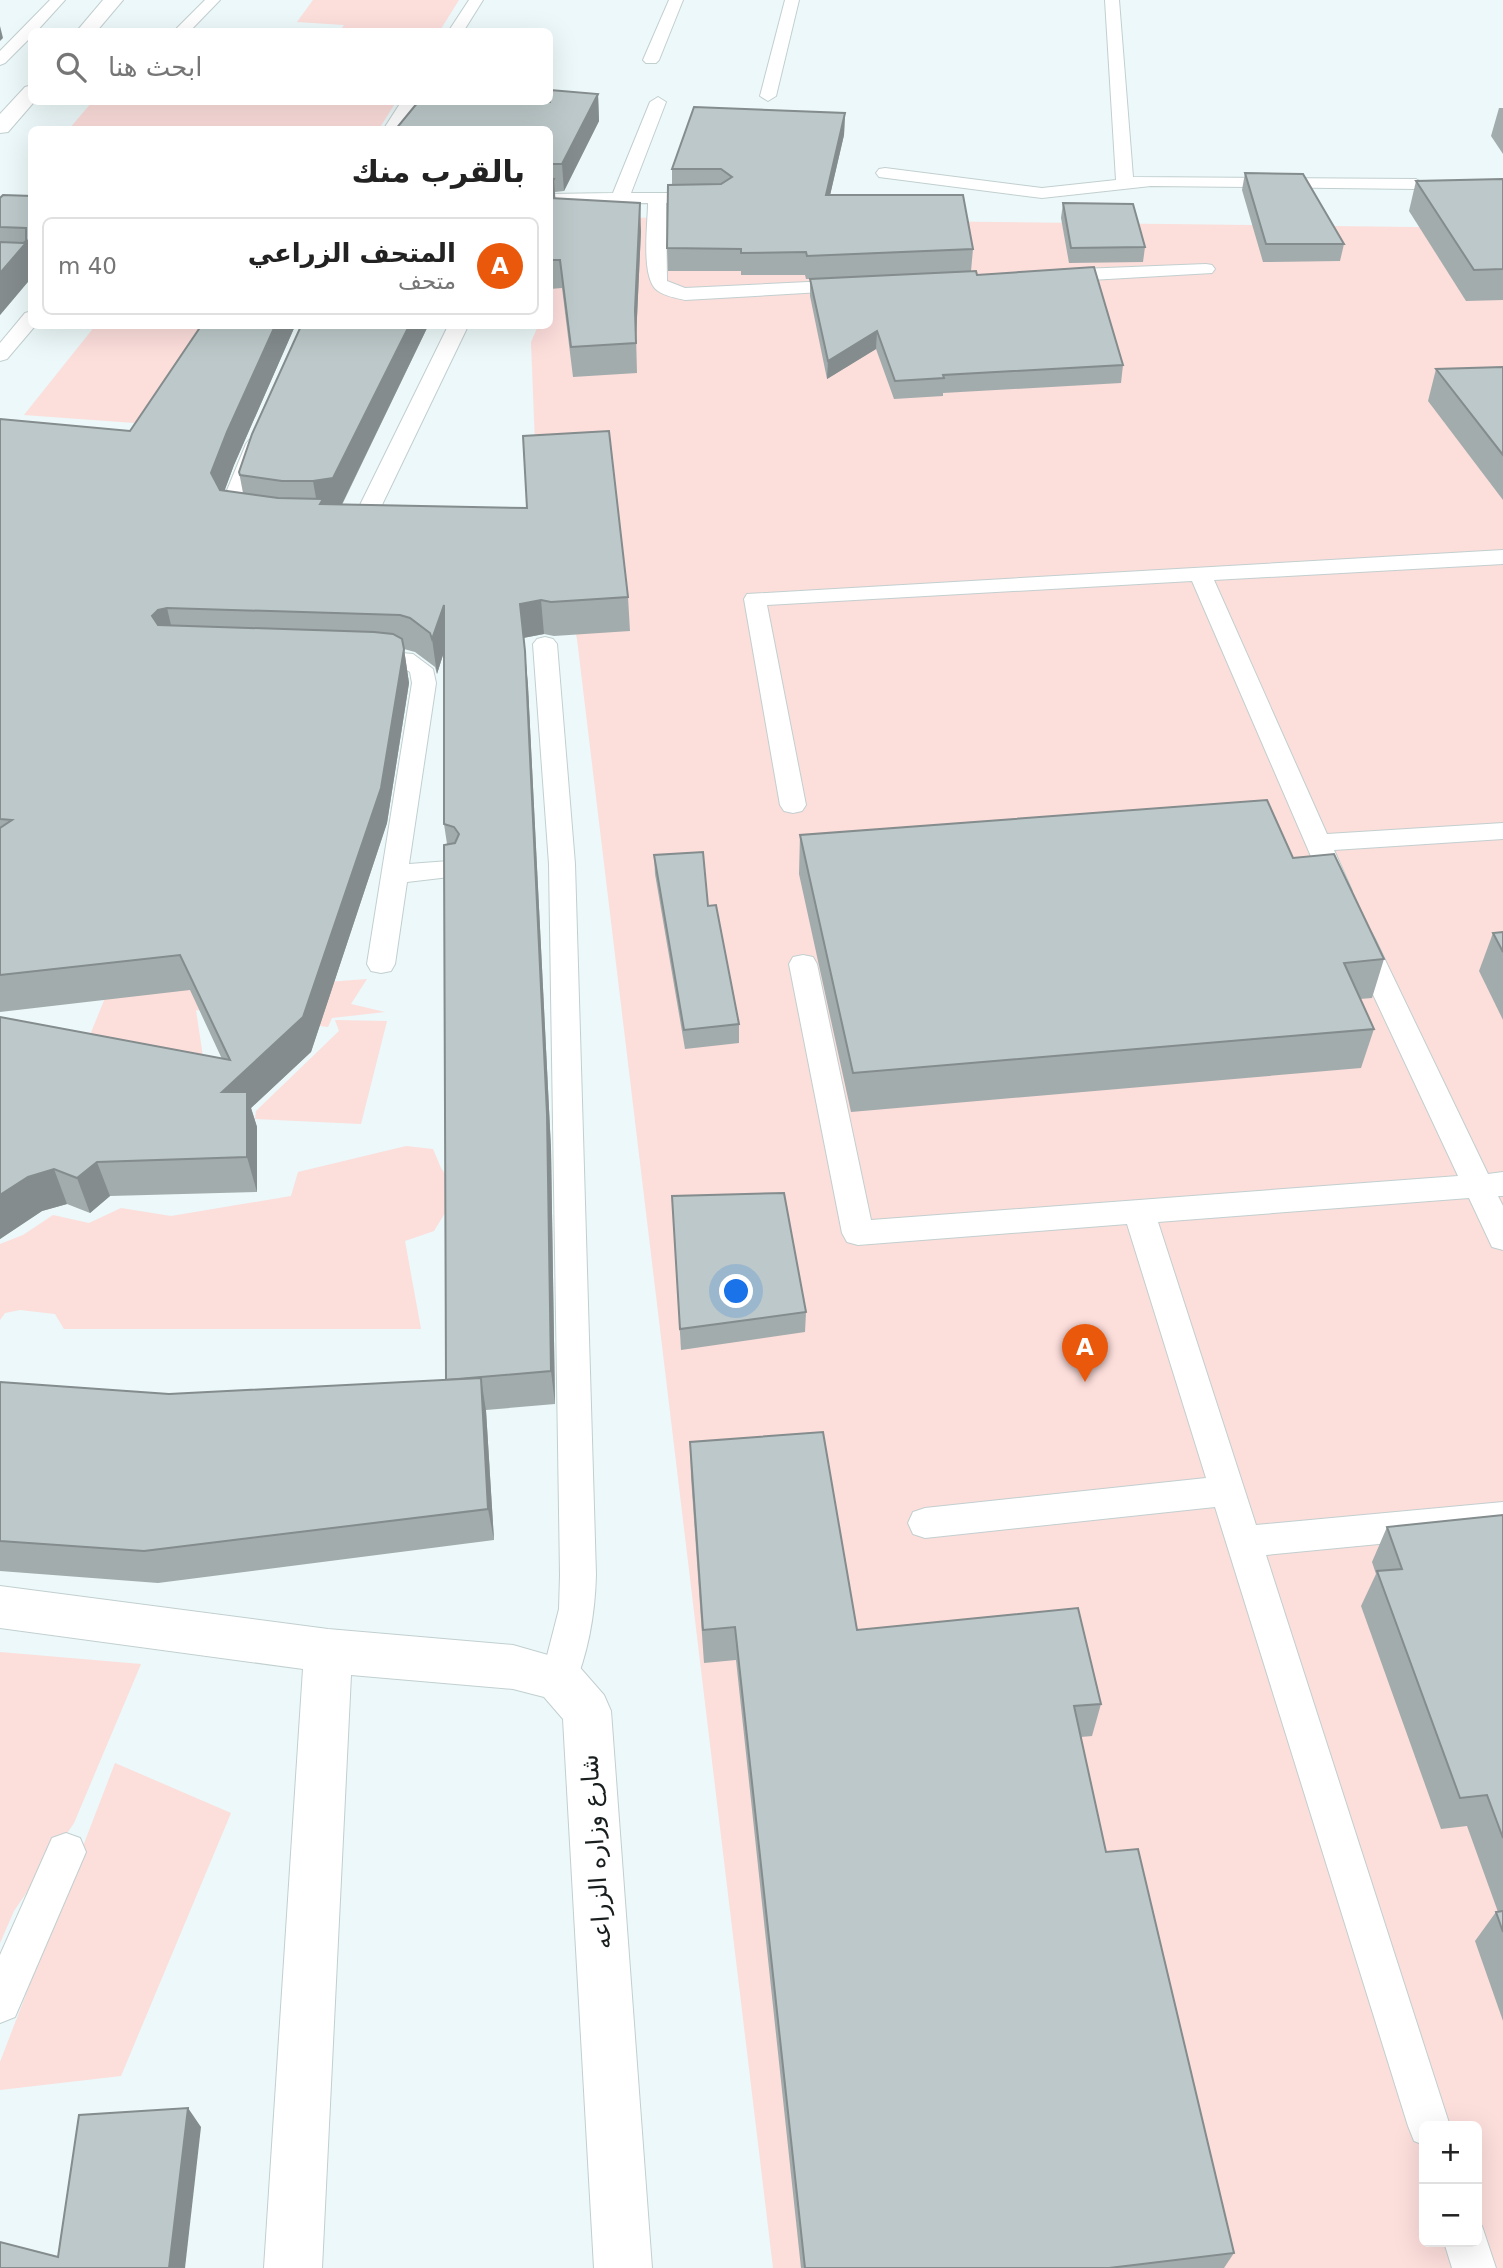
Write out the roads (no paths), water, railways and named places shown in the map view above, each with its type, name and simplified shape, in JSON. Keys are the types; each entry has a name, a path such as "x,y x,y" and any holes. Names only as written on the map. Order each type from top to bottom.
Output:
{"street":[{"path":"88,28 113,0"},
{"path":"0,127 28,96"},
{"path":"0,1607 328,1651 513,1667 559,1679"},
{"path":"293,2268 328,1651"},
{"name":"شارع وزاره الزراعه","path":"559,1679 587,1711 623,2268"}],"lane":[{"path":"33,28 58,0"},
{"path":"184,28 213,0"},
{"path":"458,28 476,0"},
{"path":"651,60 676,0"},
{"path":"768,96 792,0"},
{"path":"1112,0 1125,182"},
{"path":"0,31 28,32"},
{"path":"0,60 28,33"},
{"path":"620,198 658,102"},
{"path":"394,126 407,105"},
{"path":"885,173 1042,193 1066,193 1125,182 1416,184"},
{"path":"657,198 656,277 659,285 669,291 694,294 866,285"},
{"path":"553,199 695,198"},
{"path":"1044,276 1206,270"},
{"path":"0,355 28,322"},
{"path":"321,521 352,520 369,509 457,329"},
{"path":"263,428 232,505 236,516 271,520"},
{"path":"793,805 755,598 1503,557"},
{"path":"1200,573 1316,843 1491,1185 1503,1238"},
{"path":"545,644 550,864 578,1575 577,1609 559,1679"},
{"path":"339,656 405,659 421,669 424,683 381,964"},
{"path":"1316,843 1503,831"},
{"path":"394,874 449,870"},
{"path":"803,964 858,1233 1491,1185"},
{"path":"1139,1212 1428,2121"},
{"path":"925,1523 1228,1491"},
{"path":"1243,1542 1503,1517"},
{"path":"0,2002 66,1852"},
{"path":"1468,2247 1474,2268"}],"place":[{"name":"المتحف الزراعي","path":"1085,1382"}]}
